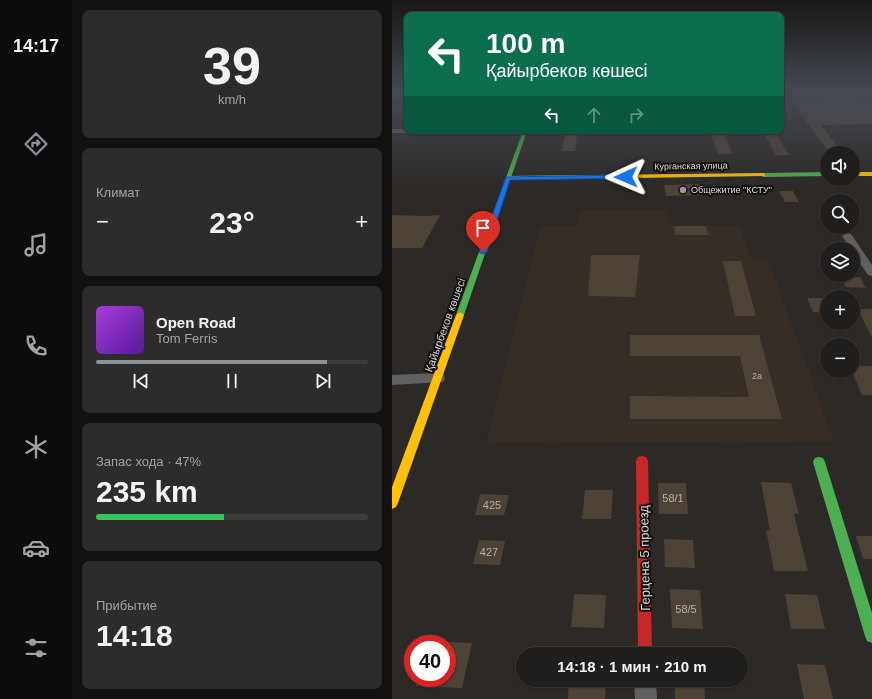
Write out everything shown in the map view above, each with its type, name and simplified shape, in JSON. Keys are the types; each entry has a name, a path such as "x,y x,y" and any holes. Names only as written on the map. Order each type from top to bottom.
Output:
{"street":[{"path":"392,131 404,131"},
{"name":"Қайырбеков көшесі","path":"392,504 524,134"},
{"name":"Курганская улица","path":"508,178 820,174"},
{"path":"860,174 872,174"},
{"path":"848,236 872,273"},
{"path":"392,380 438,378"},
{"name":"Герцена 5 проезд","path":"642,461 645,647"},
{"path":"819,462 872,636"},
{"path":"645,687 646,699"}],"shaded area":[{"path":"580,210 667,210 669,226 740,226 751,259 768,259 834,441 486,443 540,226 578,226"}],"building":[{"path":"809,125 840,125 821,125 838,146 825,146"},
{"path":"565,134 578,134 575,151 562,151"},
{"path":"711,134 724,134 732,154 718,154"},
{"path":"765,134 776,134 789,155 776,155"},
{"name":"Общежитие \"КСТУ\"","path":"700,184 703,195 666,196 664,185"},
{"path":"779,191 793,191 799,202 785,202"},
{"path":"392,215 440,215 422,248 392,248"},
{"path":"674,226 706,226 708,235 675,235"},
{"path":"591,255 640,255 635,297 588,296"},
{"path":"723,261 741,261 756,316 735,316"},
{"path":"860,277 866,288 846,287 843,282 860,282"},
{"path":"807,298 820,298 820,312 813,312"},
{"path":"860,309 872,309 872,338 860,313"},
{"path":"630,335 759,335 782,419 630,419 630,396 749,397 740,356 630,356"},
{"path":"860,366 872,366 872,395 862,395 855,378 860,378"},
{"path":"761,482 791,483 799,514 794,514 808,571 774,571 766,530 770,531"},
{"path":"658,483 686,483 688,514 659,514"},
{"path":"585,490 613,490 611,519 582,519"},
{"path":"480,494 509,495 504,515 475,515"},
{"path":"856,536 872,536 872,559 863,559"},
{"path":"664,539 693,540 695,568 665,567"},
{"path":"479,540 505,541 500,565 473,564"},
{"path":"670,589 700,590 703,629 672,628"},
{"path":"574,594 606,595 604,628 571,627"},
{"path":"785,594 817,595 825,629 791,629"},
{"path":"456,642 472,643 462,688 439,687 456,687"},
{"path":"797,664 825,665 833,699 804,699"},
{"path":"569,687 606,687 605,699 568,699"},
{"path":"675,687 704,687 705,699 675,699"}],"traffic: fast":[{"path":"460,315 524,134"},
{"path":"763,175 820,174"},
{"path":"819,462 872,636"}],"traffic: slow":[{"path":"860,174 872,174"},
{"path":"508,178 763,175"},
{"path":"392,503 460,315"}],"traffic: jam":[{"path":"642,461 645,647"}],"place":[{"name":"Общежитие \"КСТУ\"","path":"683,190"}],"route":[{"path":"483,252 508,178 626,177"}]}
